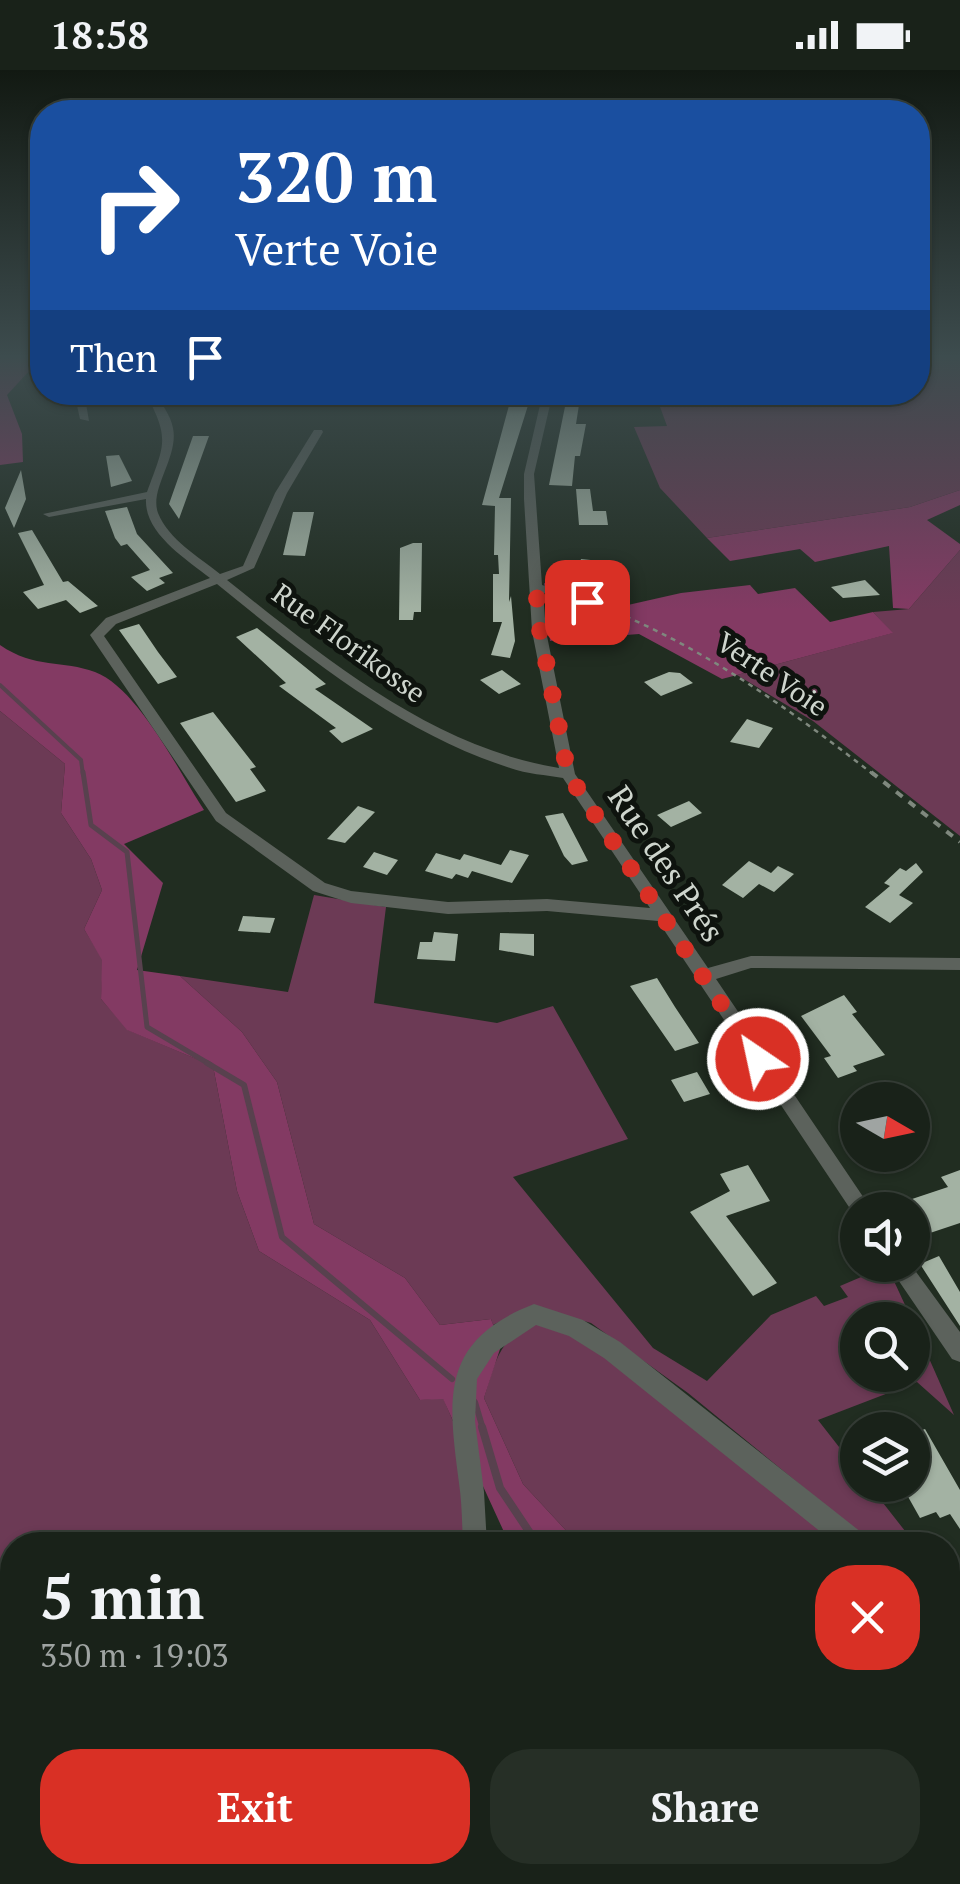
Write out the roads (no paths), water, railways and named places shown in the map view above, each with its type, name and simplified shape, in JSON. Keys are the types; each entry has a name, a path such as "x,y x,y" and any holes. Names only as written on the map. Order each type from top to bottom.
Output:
{"street":[{"path":"48,514 152,494 169,442"},
{"name":"Rue Florikosse","path":"219,579 253,562 274,509 312,442"},
{"name":"Rue des Prés","path":"536,442 529,474 540,630 568,774 850,1192"},
{"name":"Rue Florikosse","path":"152,494 152,511 172,542 379,702 527,768 568,774"},
{"path":"219,579 111,620 97,635 220,817 319,887 350,898 448,908 546,905 661,915"},
{"path":"536,587 587,602"},
{"path":"702,976 751,962 960,964"},
{"path":"911,1282 960,1350"},
{"path":"474,1532 471,1480 459,1407 462,1382 474,1357 499,1332 534,1314 576,1327 612,1350 841,1532"}],"waterway":[{"path":"0,685 81,760 83,775"},
{"path":"83,772 91,825 127,852 147,1027 211,1065"},
{"path":"207,1063 244,1085 282,1237 452,1379"},
{"path":"475,1402 483,1429"},
{"path":"482,1427 500,1488 529,1532"}]}
